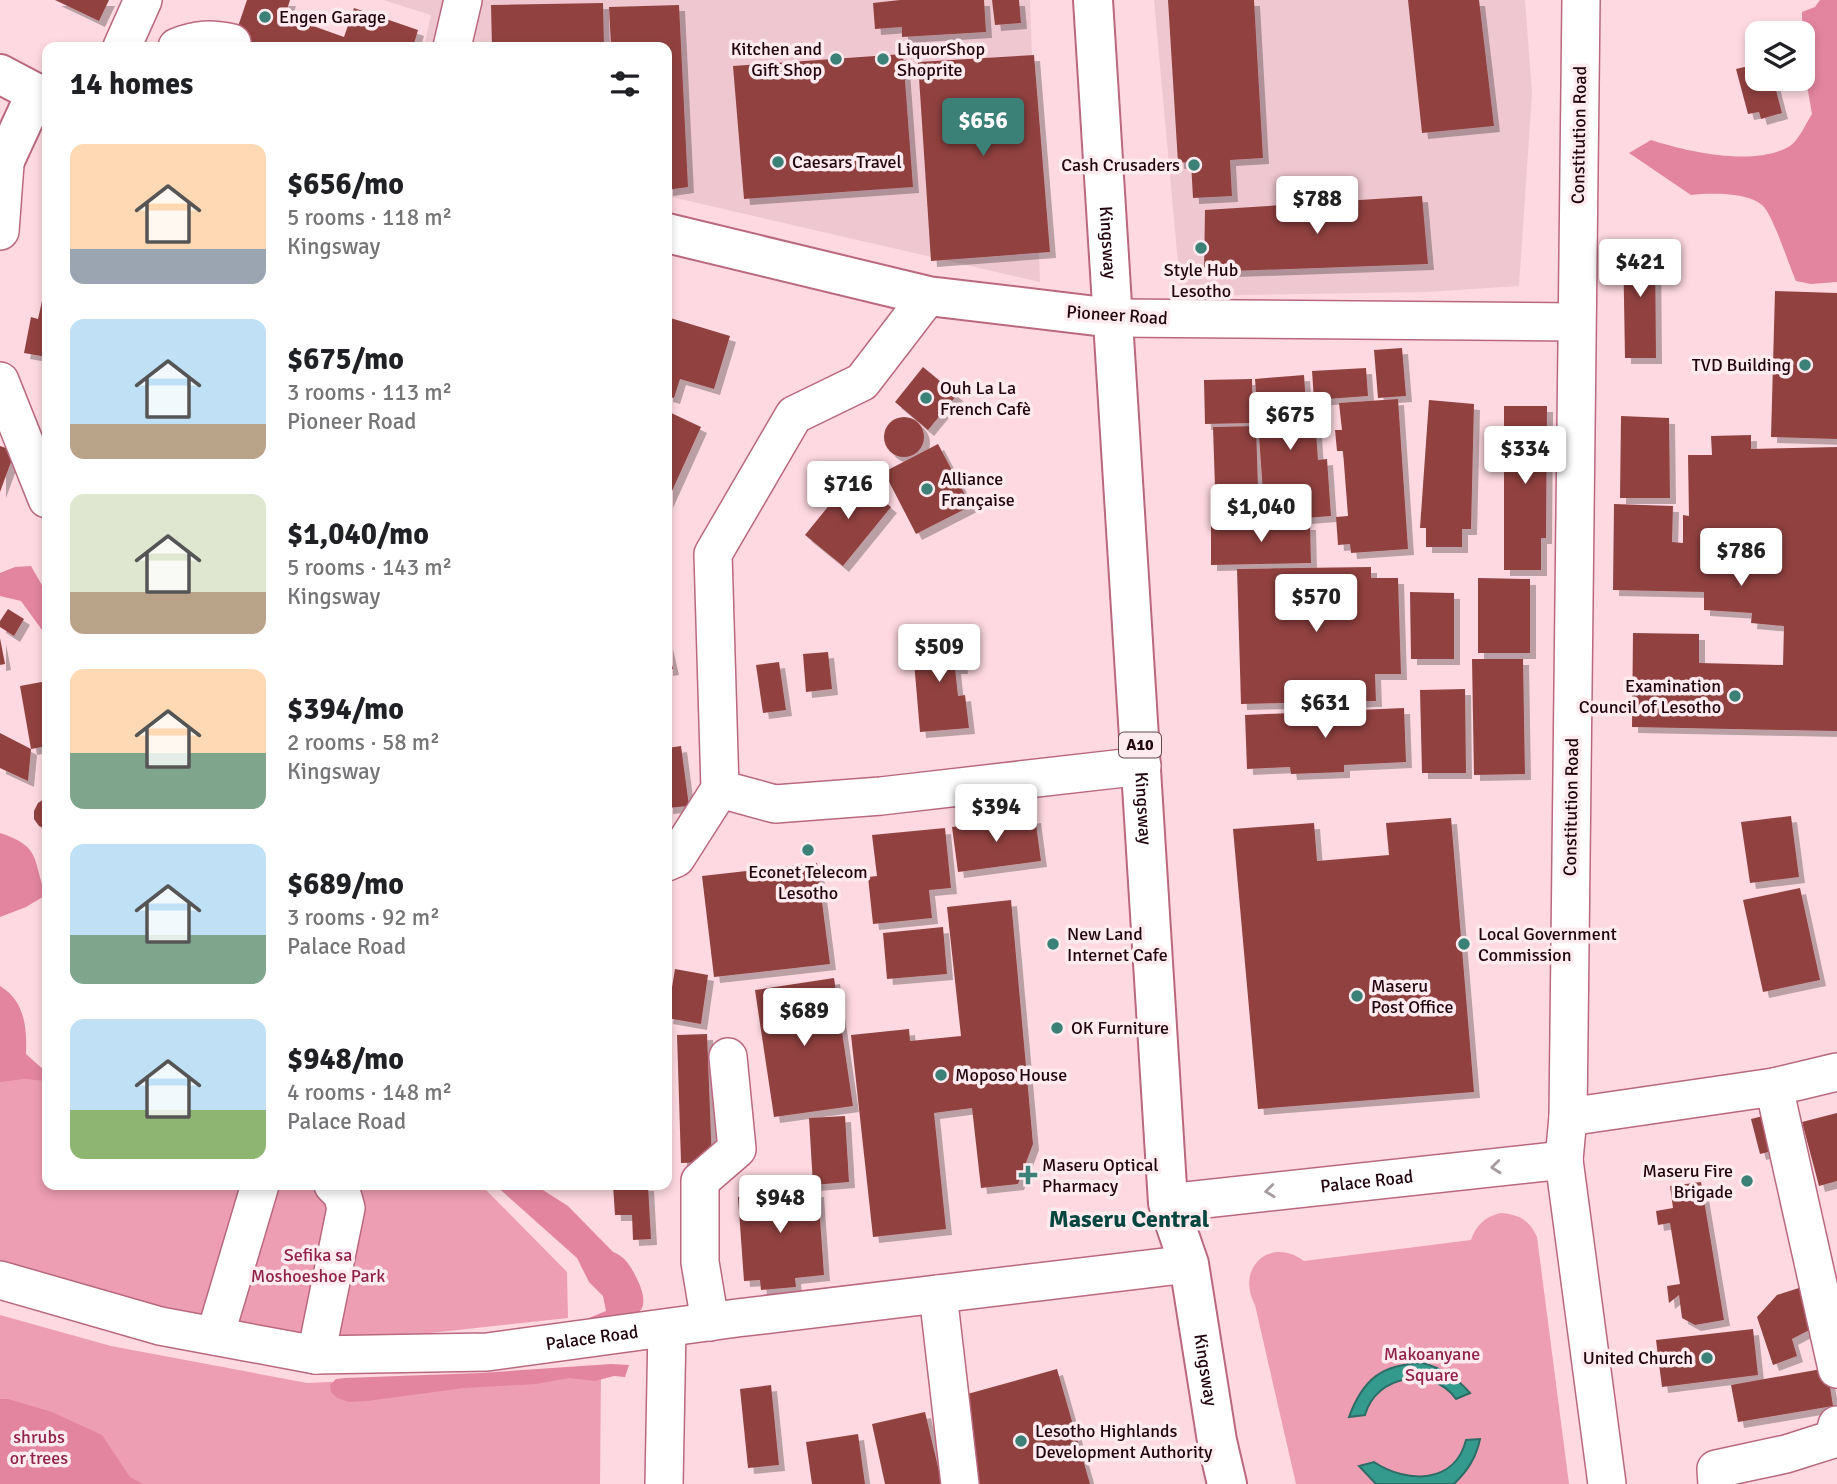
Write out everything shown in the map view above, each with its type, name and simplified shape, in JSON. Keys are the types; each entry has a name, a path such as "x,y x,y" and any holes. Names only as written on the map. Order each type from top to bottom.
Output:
{"main road":[{"name":"Kingsway","path":"1093,0 1168,1203 1189,1265 1217,1441 1227,1484"},
{"path":"0,74 42,94 3,167"},
{"name":"Pioneer Road","path":"672,234 928,296 1113,318"}],"street":[{"path":"124,42 143,0"},
{"path":"453,42 463,0"},
{"name":"Constitution Road","path":"1581,0 1568,1117 1564,1160 1607,1484"},
{"path":"188,42 216,39 228,42"},
{"path":"0,231 3,167"},
{"path":"672,860 676,858 720,789 713,554 794,415 862,382 928,296"},
{"name":"Pioneer Road","path":"1113,318 1576,322"},
{"path":"0,381 42,486"},
{"path":"720,789 775,804 881,796 1142,765"},
{"path":"710,1322 700,1262 700,1181 737,1149 728,1057"},
{"path":"1568,1117 1774,1087 1837,1072"},
{"path":"1774,1087 1837,1369"},
{"name":"Palace Road","path":"1168,1203 1564,1160"},
{"path":"215,1336 259,1190"},
{"path":"316,1355 346,1208 338,1190"},
{"name":"Palace Road","path":"0,1280 160,1326 316,1355 487,1352 710,1322 1189,1265"},
{"path":"938,1294 960,1484"},
{"path":"664,1484 667,1328"},
{"path":"1717,1484 1716,1469 1786,1454 1833,1438 1837,1425"}],"shaded area":[{"path":"383,0 1030,0 1040,282 672,197 672,42 425,42 431,15"},
{"path":"1154,0 1525,0 1532,93 1519,286 1426,292 1181,296"},
{"path":"1423,1363 1449,1374 1470,1393 1456,1399 1446,1388 1433,1382 1406,1379 1392,1383 1380,1391 1371,1401 1365,1415 1349,1417 1361,1393 1376,1376 1396,1367"},
{"path":"1480,1439 1471,1463 1454,1484 1376,1484 1359,1466 1374,1462 1401,1474 1428,1476 1452,1465 1466,1440"}],"green space":[{"path":"1820,0 1837,0 1837,282 1811,284 1796,281 1776,229 1762,205 1738,196 1691,195 1629,153 1651,140 1702,153 1740,156 1759,156 1790,146 1812,114 1808,91 1815,91 1815,21 1802,21 1802,12 1815,7"},
{"path":"31,566 42,585 42,630 21,601 0,596 0,573 15,567"},
{"path":"0,833 23,844 34,856 42,882 42,897 0,917"},
{"path":"0,986 15,999 23,1016 26,1054 42,1068 42,1081 24,1079 0,1082"},
{"name":"Sefika sa Moshoeshoe Park","path":"42,1068 42,1190 486,1190 567,1272 568,1318 313,1346 93,1295 0,1261 0,1074"},
{"path":"501,1190 543,1190 568,1206 613,1252 629,1264 642,1293 640,1311 618,1323 572,1325 606,1311 603,1296 589,1282 577,1258"},
{"name":"Makoanyane Square","path":"1500,1213 1523,1219 1537,1237 1569,1484 1296,1484 1250,1291 1249,1279 1259,1260 1268,1254 1279,1252 1291,1254 1304,1261 1471,1240 1482,1222"},
{"path":"0,1315 111,1346 307,1383 601,1370 600,1484 0,1484"},
{"path":"629,1365 625,1377 614,1376 595,1381 569,1378 536,1384 464,1388 350,1402 337,1398 331,1392 330,1385 336,1379 345,1378 480,1373"},
{"name":"shrubs or trees","path":"0,1399 52,1412 102,1435 130,1477 143,1484 0,1484"}],"building":[{"path":"55,0 109,0 99,21"},
{"path":"247,0 290,0 285,16 344,37 354,8 418,30 414,42 233,42"},
{"path":"900,0 984,0 986,32 902,37 902,27 875,29 873,3"},
{"path":"992,0 1019,0 1021,23 995,25"},
{"path":"1168,0 1254,0 1263,158 1230,160 1232,196 1193,198 1191,162 1178,163"},
{"path":"1408,0 1479,0 1494,126 1422,133"},
{"path":"603,3 604,42 492,42 491,5"},
{"path":"679,5 688,187 672,189 672,42 611,42 609,7"},
{"path":"903,54 913,187 744,199 733,66"},
{"path":"1034,55 1050,252 931,261 918,62"},
{"path":"1745,67 1745,91 1776,91 1782,113 1761,119 1759,112 1748,114 1736,69"},
{"path":"1422,196 1428,264 1204,272 1205,210"},
{"path":"1623,241 1655,241 1656,358 1625,358"},
{"name":"TVD Building","path":"1775,291 1837,293 1837,439 1771,437"},
{"path":"42,301 42,356 24,353 31,317 38,319"},
{"path":"672,319 730,336 714,389 680,379 674,398"},
{"path":"1402,348 1406,396 1378,398 1374,350"},
{"name":"Ouh La La French Cafè","path":"923,367 957,395 928,430 895,402"},
{"path":"1366,368 1368,396 1314,400 1312,371"},
{"path":"1304,375 1306,405 1314,404 1318,460 1327,459 1331,516 1265,521 1255,379"},
{"path":"1252,379 1253,423 1205,424 1204,380"},
{"path":"1398,399 1408,549 1351,553 1350,544 1338,545 1336,517 1348,516 1343,451 1337,451 1335,430 1342,430 1339,403"},
{"path":"1429,400 1474,404 1471,529 1462,529 1462,547 1426,547 1426,528 1420,528"},
{"path":"1504,406 1547,406 1546,538 1541,538 1541,570 1504,570"},
{"path":"672,413 701,427 672,491"},
{"path":"1621,416 1669,418 1670,498 1620,498"},
{"path":"904,417 912,418 918,423 923,429 923,445 918,451 912,456 904,457 896,456 890,451 885,445 884,437 885,429 890,423 896,418"},
{"path":"1256,426 1259,517 1216,519 1213,427"},
{"path":"1751,435 1751,449 1837,447 1837,731 1632,727 1633,633 1699,634 1699,663 1783,665 1784,626 1751,623 1752,613 1704,610 1704,592 1613,590 1614,504 1673,506 1672,542 1683,543 1683,515 1689,516 1688,455 1712,455 1711,436"},
{"name":"Alliance Française","path":"938,444 971,506 916,534 884,472"},
{"path":"0,446 15,451 0,492"},
{"path":"853,476 891,507 843,566 805,535"},
{"path":"1310,524 1311,563 1211,565 1211,525"},
{"path":"1371,567 1371,578 1398,578 1401,674 1375,674 1376,701 1241,704 1237,569"},
{"path":"1478,578 1530,579 1530,653 1478,653"},
{"path":"1410,592 1454,593 1454,659 1411,659"},
{"path":"8,609 24,619 14,636 0,627 0,621"},
{"path":"959,635 962,668 955,668 958,696 965,695 969,728 920,732 912,638"},
{"path":"0,638 5,664 0,665"},
{"path":"828,652 832,689 806,692 803,654"},
{"path":"1472,659 1523,659 1525,774 1474,775"},
{"path":"779,662 786,710 763,713 756,665"},
{"path":"42,682 42,747 31,749 20,686"},
{"path":"1465,689 1466,773 1422,773 1420,690"},
{"path":"1404,708 1406,762 1344,765 1344,772 1291,774 1290,767 1247,769 1245,715"},
{"path":"0,733 31,749 28,781 0,768"},
{"path":"681,746 689,806 672,808 672,747"},
{"path":"42,800 42,828 34,819 38,803"},
{"path":"1791,816 1799,877 1750,883 1741,822"},
{"path":"1035,817 1041,861 958,872 952,827"},
{"name":"Maseru Post Office","path":"1451,818 1474,1092 1258,1109 1233,829 1314,823 1317,861 1389,855 1386,823"},
{"path":"945,828 951,888 929,890 932,918 873,924 868,877 877,876 872,835"},
{"path":"817,863 830,964 714,977 702,876"},
{"path":"1800,888 1820,980 1763,992 1743,900"},
{"name":"Moposo House","path":"1011,900 1033,1144 1018,1184 981,1188 972,1108 934,1113 946,1229 873,1237 851,1035 909,1029 910,1041 961,1036 947,907"},
{"path":"943,927 947,974 887,979 883,933"},
{"path":"675,969 708,975 701,1024 672,1019"},
{"path":"834,978 853,1106 774,1117 755,990"},
{"path":"707,1034 712,1162 681,1163 677,1035"},
{"path":"1837,1113 1837,1181 1819,1186 1802,1122"},
{"path":"1771,1114 1780,1149 1760,1154 1751,1119"},
{"path":"845,1116 849,1182 813,1185 809,1118"},
{"path":"784,1178 785,1193 818,1191 824,1275 795,1278 796,1287 761,1290 760,1280 744,1281 738,1197 751,1196 750,1181"},
{"path":"1701,1182 1724,1320 1695,1325 1682,1318 1679,1295 1669,1303 1667,1286 1680,1284 1670,1223 1658,1225 1656,1211 1673,1208 1670,1186"},
{"path":"613,1190 648,1190 651,1239 633,1240 632,1215 615,1215"},
{"path":"1802,1287 1815,1327 1792,1339 1797,1356 1773,1365 1757,1317 1777,1295"},
{"name":"United Church","path":"1753,1329 1758,1375 1662,1387 1656,1340"},
{"path":"1827,1368 1833,1406 1738,1422 1731,1385"},
{"name":"Lesotho Highlands Development Authority","path":"1057,1369 1090,1484 978,1484 953,1398"},
{"path":"771,1385 779,1465 748,1468 740,1389"},
{"path":"925,1412 942,1484 885,1484 872,1424"},
{"path":"858,1434 865,1484 812,1484 806,1442"}],"place":[{"name":"Engen Garage","path":"265,17"},
{"name":"Kitchen and Gift Shop","path":"836,59"},
{"name":"LiquorShop Shoprite","path":"883,59"},
{"name":"Caesars Travel","path":"778,162"},
{"name":"Cash Crusaders","path":"1194,165"},
{"name":"Style Hub Lesotho","path":"1201,248"},
{"name":"TVD Building","path":"1805,365"},
{"name":"Ouh La La French Cafè","path":"926,398"},
{"name":"Alliance Française","path":"927,489"},
{"name":"Examination Council of Lesotho","path":"1735,696"},
{"name":"Econet Telecom Lesotho","path":"808,850"},
{"name":"New Land Internet Cafe","path":"1053,944"},
{"name":"Local Government Commission","path":"1464,944"},
{"name":"Maseru Post Office","path":"1357,996"},
{"name":"OK Furniture","path":"1057,1028"},
{"name":"Moposo House","path":"941,1075"},
{"name":"Maseru Optical Pharmacy","path":"1028,1175"},
{"name":"Maseru Fire Brigade","path":"1747,1181"},
{"name":"United Church","path":"1707,1358"},
{"name":"Lesotho Highlands Development Authority","path":"1021,1441"}],"district":[{"name":"Maseru Central","path":"1129,1219"}]}
